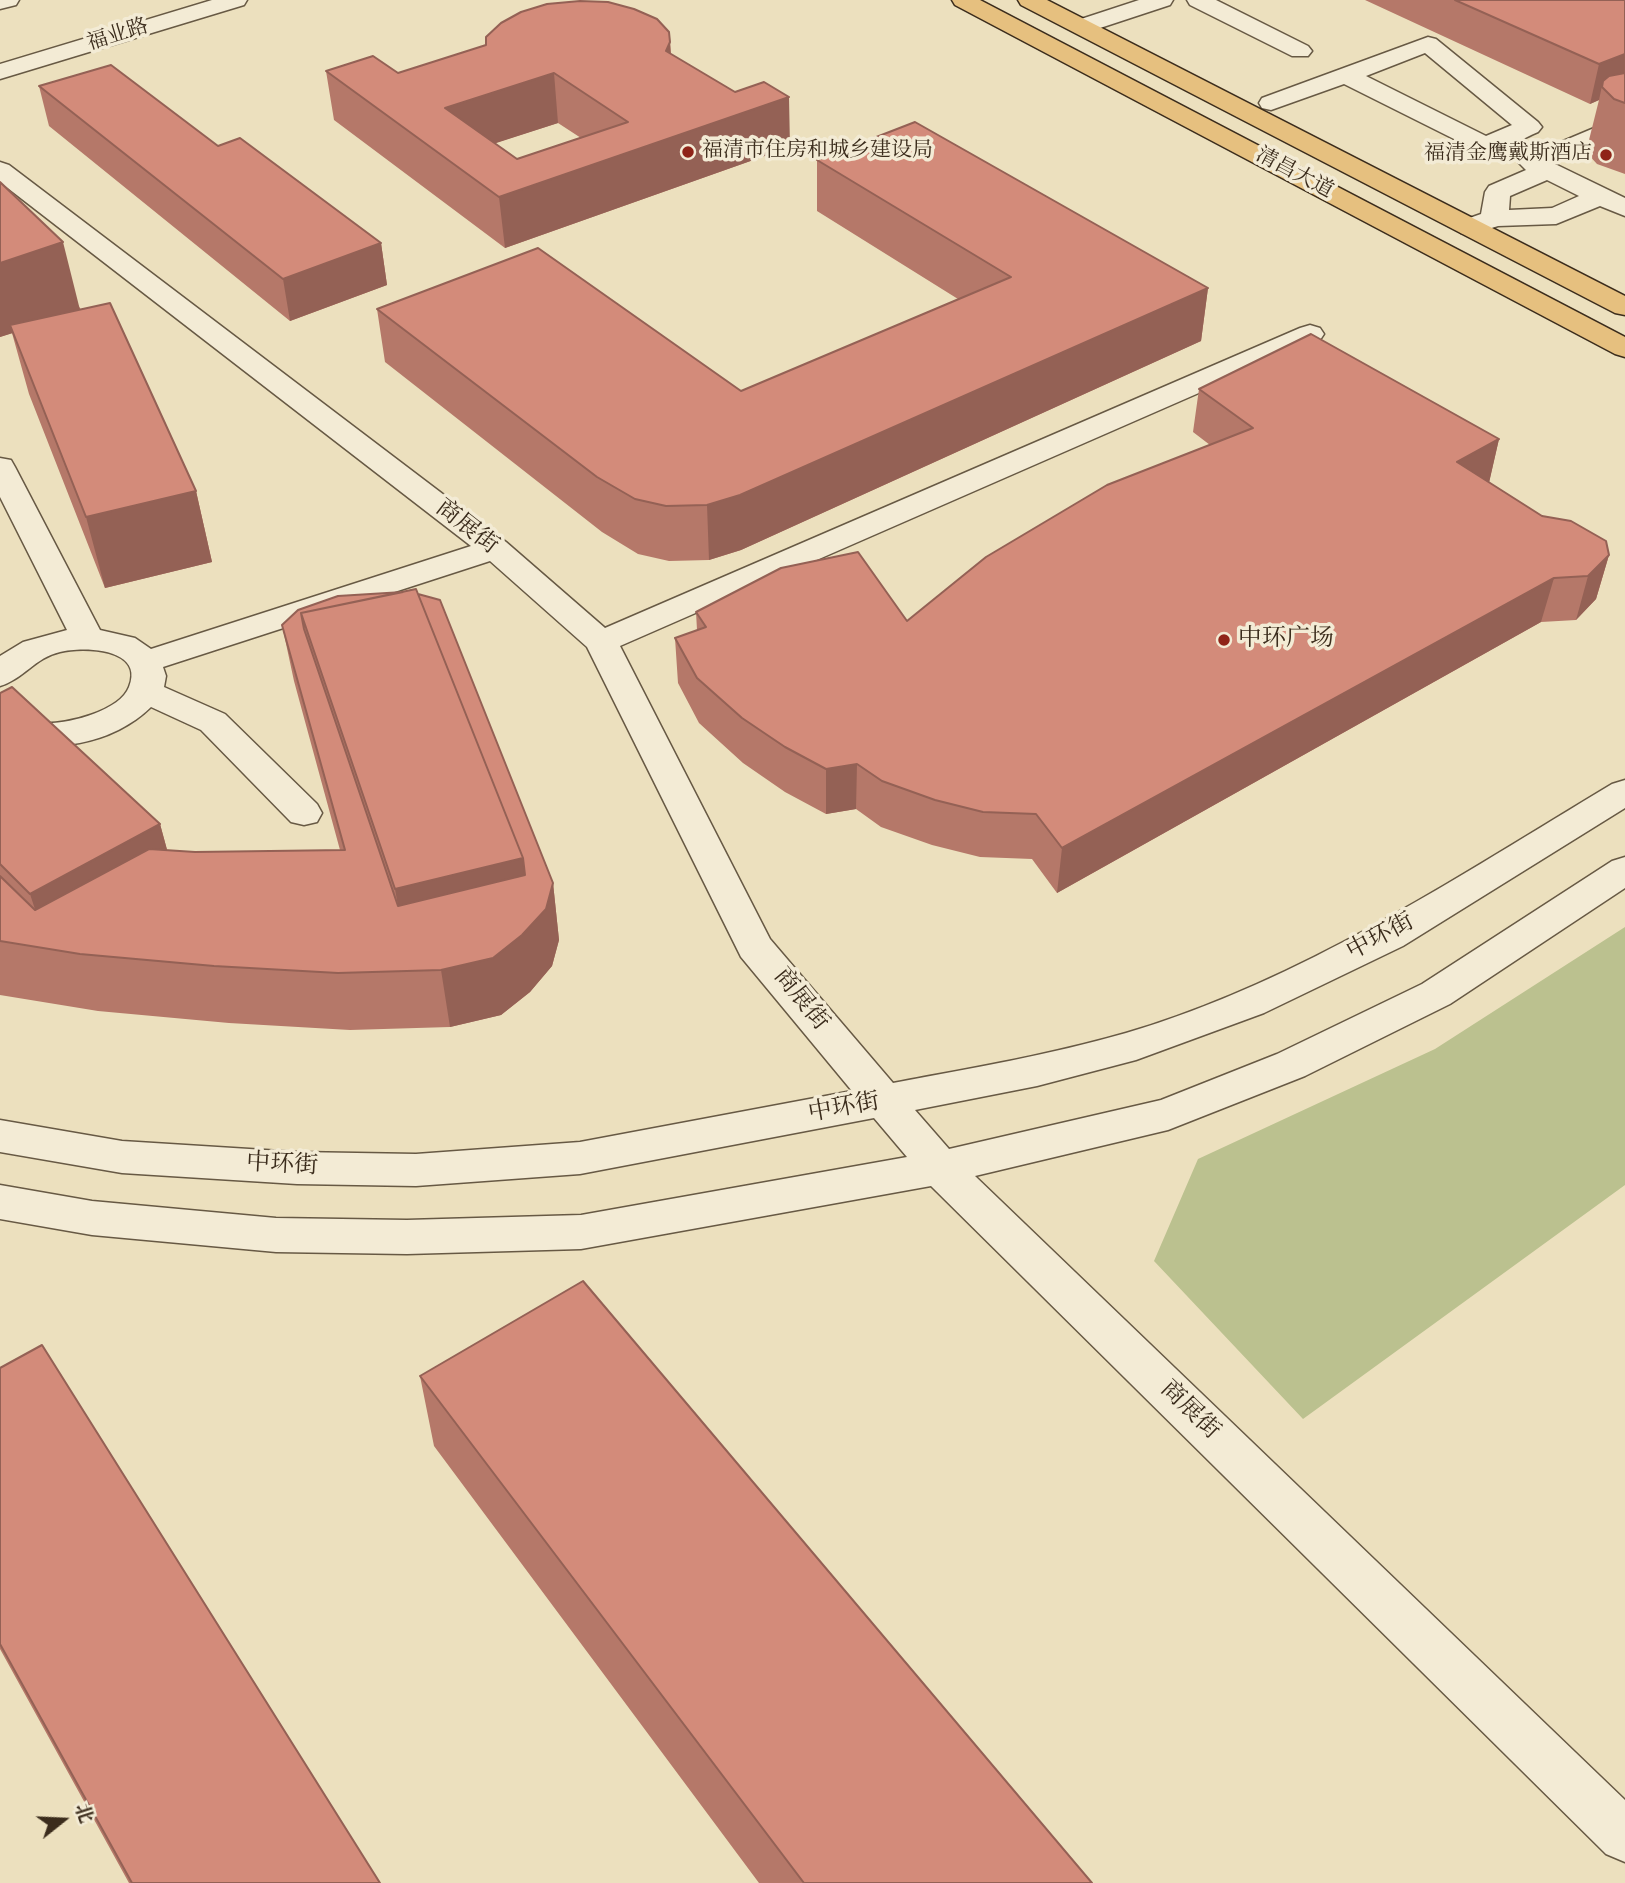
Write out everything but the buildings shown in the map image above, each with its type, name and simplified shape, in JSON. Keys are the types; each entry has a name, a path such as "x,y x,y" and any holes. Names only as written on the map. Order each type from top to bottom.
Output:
{"main road":[{"name":"清昌大道","path":"963,0 1625,348"},
{"name":"清昌大道","path":"1029,0 1482,223 1625,307"}],"street":[{"path":"0,2 8,0"},
{"name":"福业路","path":"0,49 164,0"},
{"name":"福业路","path":"0,72 236,0"},
{"path":"1083,26 1162,0"},
{"path":"1198,0 1300,51"},
{"path":"1271,103 1345,75 1428,44 1529,127 1485,145 1345,75"},
{"path":"1625,122 1532,163 1625,208"},
{"name":"商展街","path":"0,170 495,549 601,642 755,947 883,1102 940,1168 1625,1836"},
{"path":"1482,223 1498,191 1548,170"},
{"path":"1482,223 1556,216 1601,196"},
{"path":"601,642 1310,334"},
{"path":"0,467 88,638"},
{"path":"6,727 41,734 66,734 91,729 115,720 132,706 144,677 495,549"},
{"path":"0,674 37,648 62,641 88,638 112,642 131,650 144,677 213,722 304,813"},
{"name":"中环街","path":"0,1136 122,1157 297,1168 416,1170 580,1158 1037,1071 1123,1048 1250,1003 1389,936 1625,792"},
{"path":"0,1202 92,1218 276,1235 407,1237 568,1232 940,1168 1168,1114 1291,1065 1436,994 1625,870"}],"green space":[{"path":"1625,927 1625,1185 1303,1419 1154,1261 1198,1159 1435,1049"}],"place":[{"name":"福清市住房和城乡建设局","path":"688,152"},
{"name":"福清金鹰戴斯酒店","path":"1606,155"},
{"name":"中环广场","path":"1224,640"}]}
